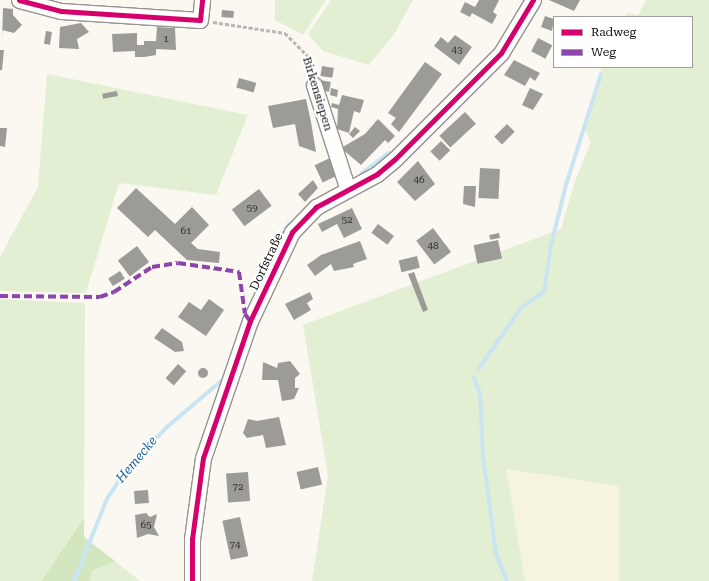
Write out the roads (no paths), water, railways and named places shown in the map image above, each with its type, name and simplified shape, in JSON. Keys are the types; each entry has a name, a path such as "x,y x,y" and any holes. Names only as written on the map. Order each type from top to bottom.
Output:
{"street":[{"path":"19,0 61,11 200,20 202,0"},
{"name":"Dorfstraße","path":"192,581 192,539 203,458 250,321 292,232 316,207 348,190 395,159 480,76 501,53 533,0"},
{"name":"Birkensiepen","path":"314,85 348,190"}],"waterway":[{"path":"479,368 521,308 544,291 551,245 566,185 601,74"},
{"name":"Hemecke","path":"362,173 389,153"},
{"name":"Hemecke","path":"280,239 289,224"},
{"path":"474,378 480,394 483,456 496,554 507,581"},
{"name":"Hemecke","path":"74,581 107,499 127,468 167,427 220,382"}]}
